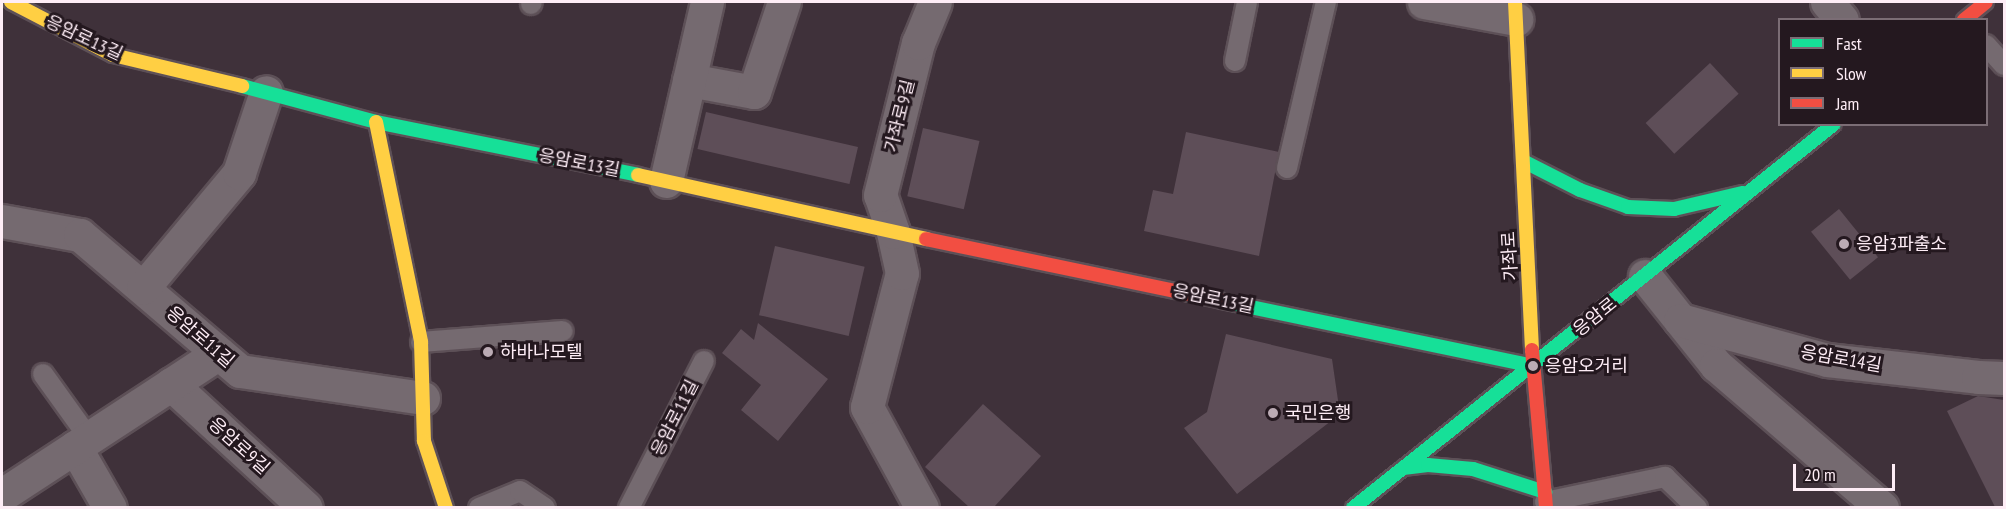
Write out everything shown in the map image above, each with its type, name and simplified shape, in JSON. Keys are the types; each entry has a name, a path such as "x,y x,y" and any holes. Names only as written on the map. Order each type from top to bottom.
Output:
{"street":[{"name":"응암로13길","path":"11,2 113,55 266,92 376,122 666,181 893,232 1533,366"},
{"path":"666,181 707,2"},
{"path":"689,80 754,92 784,2"},
{"name":"가좌로9길","path":"893,232 880,195 918,43 935,2"},
{"path":"1424,2 1516,10"},
{"path":"1827,2 1840,18"},
{"path":"1966,18 1986,2"},
{"name":"가좌로","path":"1516,10 1533,366 1546,500"},
{"path":"143,288 239,173 266,92"},
{"path":"376,122 421,342 424,441 446,507"},
{"name":"응암로","path":"1353,507 1533,366 1832,126"},
{"path":"1523,160 1580,190 1628,207 1674,209 1751,191"},
{"name":"응암로11길","path":"2,221 80,235 240,371 423,399"},
{"path":"893,232 902,273 867,407 922,507"},
{"path":"1645,276 1716,365 1882,507"},
{"name":"응암로14길","path":"1680,320 1827,360 2004,378"},
{"path":"2,495 219,353"},
{"name":"응암로9길","path":"171,384 306,507"},
{"path":"82,442 110,507"},
{"path":"1403,468 1428,465 1473,469 1546,500"}],"lane":[{"path":"1234,61 1247,2"},
{"path":"1287,168 1326,2"},
{"path":"1988,47 2004,65"},
{"path":"421,342 563,331"},
{"name":"응암로11길","path":"629,507 704,360"},
{"path":"44,374 82,442"},
{"path":"1546,500 1665,477 1697,507"},
{"path":"479,507 520,491 545,507"}],"building":[{"path":"1710,63 1739,94 1674,154 1646,123"},
{"path":"706,112 858,147 849,184 697,149"},
{"path":"923,128 980,141 964,209 907,196"},
{"path":"1186,132 1279,152 1259,256 1144,231 1153,190 1173,194"},
{"name":"응암3파출소","path":"1839,209 1878,257 1850,280 1811,232"},
{"path":"775,246 865,267 849,336 759,315"},
{"path":"758,323 828,379 778,441 741,410 761,385 722,353 741,329 754,340"},
{"name":"국민은행","path":"1226,334 1332,359 1340,414 1237,494 1184,428 1207,412"},
{"path":"1978,396 2004,400 2004,507 1995,507 1947,411"},
{"path":"983,404 1041,456 994,507 969,507 925,467"}],"traffic: fast":[{"path":"242,86 376,122 638,175"},
{"path":"1353,508 1831,126"},
{"path":"1523,161 1580,190 1628,207 1674,209 1743,193"},
{"path":"1222,301 1533,366"},
{"path":"1403,468 1428,465 1473,469 1545,492"}],"traffic: slow":[{"path":"11,2 113,55 242,86"},
{"path":"1515,2 1532,350"},
{"path":"376,122 421,342 424,441 446,508"},
{"path":"638,175 926,239"}],"traffic: jam":[{"path":"1966,18 1986,2"},
{"path":"926,239 1222,301"},
{"path":"1532,350 1546,508"}],"place":[{"name":"응암3파출소","path":"1844,244"},
{"name":"하바나모텔","path":"488,352"},
{"name":"응암오거리","path":"1533,366"},
{"name":"국민은행","path":"1273,413"}]}
